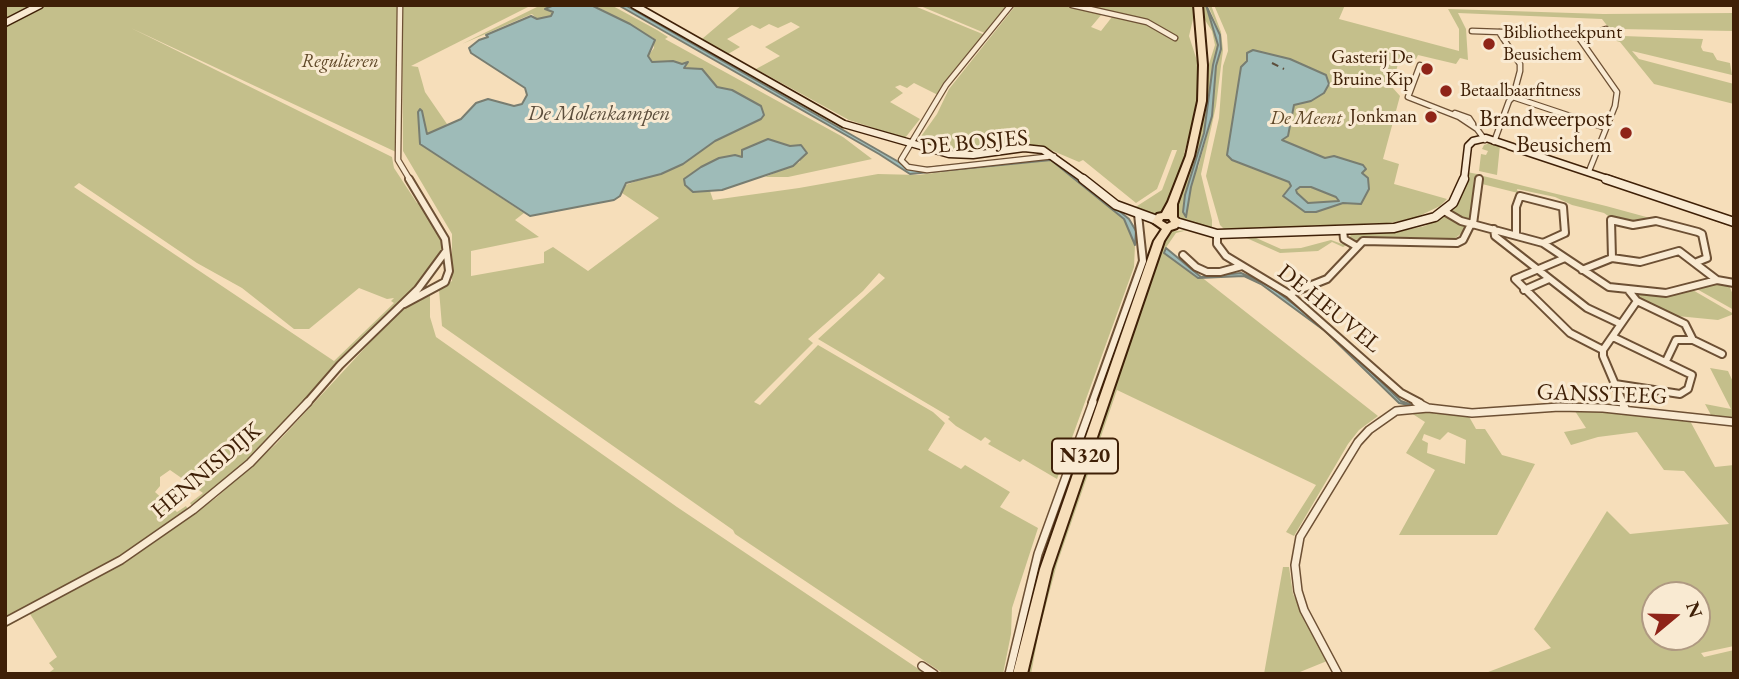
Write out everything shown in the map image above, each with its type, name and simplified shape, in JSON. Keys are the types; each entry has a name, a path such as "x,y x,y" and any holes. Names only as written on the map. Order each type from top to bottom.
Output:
{"highway":[{"name":"N320","path":"1020,674 1046,569 1190,156 1202,101 1203,65 1198,5"}],"street":[{"path":"5,23 40,5"},
{"name":"HENNISDIJK","path":"399,306 445,282 449,271 445,239 398,160 400,5"},
{"path":"634,5 844,124 956,155 1031,148 1054,156"},
{"path":"909,144 929,117 946,85 1011,5"},
{"path":"1072,5 1147,22 1175,38"},
{"path":"1472,31 1592,35 1606,29"},
{"path":"1494,141 1513,97 1520,64 1499,32"},
{"path":"1577,35 1616,92 1615,106 1589,171"},
{"path":"1420,65 1410,88 1412,93 1408,97 1466,116 1484,139"},
{"path":"1513,97 1606,128"},
{"path":"1734,222 1589,171 1484,139 1470,143 1460,191 1453,204 1444,211 1472,224 1543,243 1609,287 1674,292 1717,280 1734,283"},
{"name":"DE BOSJES","path":"909,144 901,160 905,166 918,170 1054,156 1116,205 1138,214 1217,234 1402,227 1424,222 1444,211"},
{"path":"1289,294 1327,279 1356,246 1368,240 1457,243 1463,240 1472,224 1479,178"},
{"path":"1516,234 1516,207 1520,196 1563,207 1564,233 1543,243"},
{"path":"1009,674 1038,554 1143,261 1138,214"},
{"path":"1612,258 1611,220 1633,225 1649,220 1702,234 1707,258 1697,262"},
{"path":"1494,229 1495,236 1587,308 1621,324"},
{"path":"1343,230 1344,239 1356,246"},
{"name":"DE HEUVEL","path":"1217,234 1217,244 1221,251 1289,294 1401,393 1428,408"},
{"name":"HENNISDIJK","path":"5,622 121,560 193,510 266,447 433,271 446,251"},
{"path":"1582,270 1612,258 1640,262 1679,251 1697,262 1717,280"},
{"path":"1183,255 1196,267 1207,272 1220,272 1242,266"},
{"path":"1565,258 1515,279 1570,334 1603,350"},
{"path":"1524,290 1549,279"},
{"path":"1629,290 1637,301 1685,324 1693,340"},
{"path":"1626,410 1603,356 1603,350 1637,301"},
{"path":"1613,337 1692,375 1688,388 1680,394 1615,384"},
{"path":"1665,361 1676,340 1693,340 1722,354"},
{"name":"GANSSTEEG","path":"1428,408 1472,413 1559,407 1626,410 1734,422"},
{"path":"1338,674 1304,610 1298,591 1295,565 1300,537 1358,442 1369,430 1396,411 1423,411 1428,408"},
{"path":"922,666 934,674"}],"green space":[{"name":"Regulieren","path":"5,5 399,5 396,152 131,28 392,157 394,168 417,203 423,204 441,233 443,246 428,274 259,450 221,484 192,506 190,503 203,493 170,470 160,477 160,486 155,492 177,512 186,506 188,510 125,553 5,619","holes":["79,183 197,263 242,288 294,329 309,329 359,288 387,299 394,298 391,301 394,303 334,361 74,187"]},
{"path":"402,5 532,5 411,66 418,67 425,92 447,124 427,135 422,111 420,144 524,213 515,220 539,237 471,251 471,276 544,263 544,252 553,247 588,271 659,218 622,193 623,186 683,164 715,141 762,118 761,106 732,90 717,87 701,69 684,68 688,62 652,62 648,56 654,48 653,38 594,5 611,5 657,30 668,37 665,39 843,137 872,159 788,177 765,177 800,162 798,145 790,146 768,139 742,150 742,157 735,155 719,158 684,179 693,192 710,191 713,200 878,174 918,175 1045,159 1055,163 1124,219 1135,245 1134,267 1057,479 1023,459 1020,462 988,444 991,441 985,437 981,441 956,426 948,419 950,417 818,339 885,278 879,273 863,291 808,339 813,343 754,402 760,405 818,345 933,412 945,423 928,450 961,469 965,465 1010,492 1000,507 1038,528 1012,608 1011,634 1003,674 944,674 735,534 733,530 442,326 439,290 452,281 452,234 403,151"},
{"path":"541,5 555,5 547,9 554,12 552,16 537,19 532,14 462,44"},
{"path":"625,5 630,5 847,126 843,129"},
{"path":"742,5 912,5 985,35 938,95 914,83 907,88 900,85 895,87 903,93 890,102 920,119 905,138 849,120 756,69 780,56 765,47 800,27 791,22 778,28 769,24 760,29 752,25 727,39 740,47 728,54 702,39"},
{"path":"918,5 1010,5 987,34"},
{"path":"1016,5 1070,5 1090,10 1102,14 1091,27 1101,31 1112,17 1153,22 1080,5 1194,5 1189,36 1200,70 1198,106 1184,153 1187,154 1164,213 1151,215 1134,208 1162,190 1177,150 1172,150 1157,189 1136,203 1083,160 1079,162 1039,145 964,151 917,142 937,114 949,89"},
{"path":"1201,5 1206,5 1218,47 1213,64 1209,115 1198,157 1198,168 1212,117 1216,66 1220,52 1219,31 1208,5 1211,5 1221,32 1223,50 1216,106 1201,174 1212,220 1212,227 1208,229 1184,220 1174,212 1207,92 1208,67 1215,45"},
{"name":"De Meent","path":"1214,5 1345,5 1339,19 1459,51 1459,29 1448,9 1603,14 1734,13 1734,31 1618,29 1623,36 1703,39 1703,51 1713,53 1717,60 1730,63 1732,75 1632,51 1639,59 1734,84 1734,104 1654,84 1620,42 1600,36 1612,32 1602,19 1458,13 1466,29 1468,60 1460,58 1456,64 1418,55 1416,59 1400,56 1392,87 1400,96 1383,159 1399,164 1394,184 1447,199 1440,206 1417,217 1390,223 1224,229 1220,225 1206,176 1219,118 1223,66 1228,51 1227,35"},
{"path":"1490,143 1500,145 1497,175 1479,171 1481,154 1486,155 1488,151 1482,149"},
{"path":"1467,172 1477,174 1478,179 1474,179 1470,221 1450,211 1463,192"},
{"path":"1479,175 1650,218 1631,221 1611,218 1604,213 1572,205 1555,197 1517,189 1518,193 1482,184"},
{"path":"1446,215 1466,223 1463,232 1453,240 1360,238 1343,247 1332,242 1318,251 1280,253 1242,236 1254,237 1281,249 1301,248 1331,240 1342,244 1352,234 1402,231 1425,226"},
{"path":"1188,230 1176,233 1165,249 1192,273 1200,276 1378,416 1359,430 1348,444 1294,536 1286,532 1316,485 1117,390 1057,564 1039,631 1031,674 1022,674 1032,628 1166,232"},
{"path":"1716,282 1728,283 1734,297 1734,310 1695,288"},
{"path":"1691,289 1734,314 1718,320 1667,315 1639,302 1635,294 1674,294"},
{"path":"430,295 430,317 436,337 677,507 926,674 47,674 54,669 49,663 57,657 30,614 5,628 5,624 36,610 131,557 216,498 276,444 400,310"},
{"path":"1710,368 1728,371 1734,384 1734,418 1711,415 1705,404 1731,409"},
{"path":"1573,408 1689,419 1715,467 1734,465 1734,646 1711,651 1711,581 1641,581 1641,651 1710,651 1701,653 1704,657 1734,650 1734,674 1483,674 1551,648 1534,629 1607,511 1630,534 1729,524 1684,471 1664,470 1637,432 1598,437 1571,445 1564,432 1586,428"},
{"path":"1408,411 1467,413 1476,429 1485,429 1502,455 1535,464 1497,535 1399,535 1435,470 1406,453 1425,422","holes":["1448,432 1466,440 1465,464 1427,453 1428,443 1422,440 1424,434 1440,440"]},
{"path":"1283,567 1289,567 1293,594 1327,661 1295,674 1264,674"}],"water":[{"name":"De Molenkampen","path":"554,5 591,5 630,24 655,40 648,56 652,62 688,62 684,68 702,69 717,87 732,90 761,106 764,115 761,119 715,141 683,164 661,174 626,183 620,196 614,200 530,216 420,144 418,112 420,109 422,111 427,134 461,119 476,103 488,99 514,106 522,104 527,95 525,88 471,53 469,48 488,37 486,35 531,16 537,19 551,16 553,12 545,9"},
{"path":"618,5 625,5 911,169 1050,157 1129,219 1136,231 1135,245 1124,219 1051,160 910,174"},
{"path":"1206,5 1220,35 1221,49 1216,66 1212,116 1191,187 1186,217 1183,212 1185,195 1204,133 1218,45"},
{"name":"De Meent","path":"1253,50 1290,59 1326,75 1329,84 1324,93 1311,101 1294,105 1288,136 1282,140 1325,158 1334,156 1363,165 1366,169 1362,173 1368,178 1369,189 1361,204 1343,203 1316,212 1305,212 1283,196 1291,186 1289,182 1232,160 1227,155 1241,67 1247,61 1247,53","holes":["1300,187 1311,187 1336,197 1339,201 1308,203 1296,190"]},
{"path":"768,139 790,146 801,145 807,153 793,166 722,190 693,192 685,185 684,179 701,167 719,158 735,155 742,157 742,150"},
{"path":"1166,248 1201,277 1241,273 1267,284 1325,328 1401,401 1418,407 1399,403 1325,331 1261,284 1244,276 1198,278 1164,253"}],"ferry route":[{"path":"1272,63 1284,69"}],"place":[{"name":"Bibliotheekpunt Beusichem","path":"1489,44"},
{"name":"Gasterij De Bruine Kip","path":"1427,69"},
{"name":"Betaalbaarfitness","path":"1446,91"},
{"name":"Jonkman","path":"1431,117"},
{"name":"Brandweerpost Beusichem","path":"1626,133"}]}
